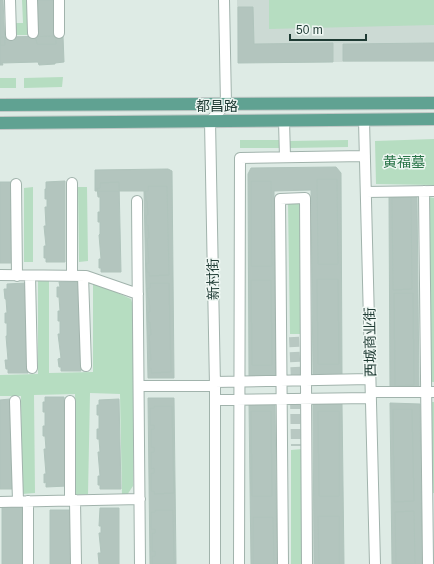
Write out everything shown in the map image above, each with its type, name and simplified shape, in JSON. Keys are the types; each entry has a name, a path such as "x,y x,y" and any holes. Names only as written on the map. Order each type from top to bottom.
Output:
{"main road":[{"name":"都昌路","path":"0,105 434,103"},
{"name":"都昌路","path":"0,123 434,119"}],"street":[{"path":"10,0 11,35"},
{"path":"32,0 33,33"},
{"path":"58,0 59,33"},
{"path":"210,121 226,104 224,0"},
{"name":"西城商业街","path":"364,120 375,564"},
{"name":"新村街","path":"210,121 215,384 215,564"},
{"path":"284,121 285,157"},
{"path":"240,564 240,158 365,156"},
{"path":"72,183 72,276"},
{"path":"16,184 17,276"},
{"path":"366,192 429,191 430,503 428,564"},
{"path":"283,564 280,199 305,198 307,564"},
{"path":"137,200 140,564"},
{"path":"0,275 83,276 138,294"},
{"path":"30,276 32,368"},
{"path":"83,276 86,366"},
{"path":"139,386 240,382 370,380"},
{"path":"215,400 307,399 430,392"},
{"path":"15,401 28,564"},
{"path":"70,401 76,564"},
{"path":"0,502 140,499"}],"shaded area":[{"path":"237,0 434,0 434,61 238,63"}],"green space":[{"path":"22,0 29,0 30,35 16,35 16,23 23,23"},
{"path":"269,0 434,0 434,25 269,29"},
{"path":"63,77 62,87 24,88 24,78"},
{"path":"0,78 16,78 16,88 0,88"},
{"name":"黄福墓","path":"434,139 434,185 376,184 375,141"},
{"path":"240,140 280,140 280,148 240,148"},
{"path":"348,140 348,147 290,148 289,141"},
{"path":"33,187 33,262 24,262 24,188"},
{"path":"78,187 87,187 88,261 79,262"},
{"path":"428,197 434,198 434,382 431,382"},
{"path":"288,203 300,203 301,334 290,334"},
{"path":"38,280 49,281 49,373 93,372 93,284 98,284 131,299 133,306 133,486 127,495 122,496 120,394 90,393 88,494 76,495 75,394 34,395 35,493 22,494 21,396 0,396 0,375 38,374"},
{"path":"430,402 434,402 434,493 432,493"},
{"path":"302,449 302,564 291,564 291,450"}],"building":[{"path":"0,0 3,0 5,45 0,45"},
{"path":"35,0 55,0 56,44 37,44 35,39"},
{"path":"238,7 253,7 254,44 333,43 333,62 238,63"},
{"path":"63,36 64,62 39,65 38,62 2,63 3,65 0,65 0,37"},
{"path":"434,43 434,61 343,61 343,44"},
{"path":"336,167 341,173 342,376 313,377 311,190 274,191 276,378 249,377 248,174 251,168"},
{"path":"168,169 172,171 174,378 148,378 144,191 95,191 95,170"},
{"path":"317,179 337,179 338,264 318,264"},
{"path":"65,181 65,262 46,262 46,258 44,258 44,246 46,246 44,226 46,226 45,207 47,207 47,199 45,199 46,182"},
{"path":"251,181 271,181 272,266 251,266"},
{"path":"0,182 11,182 12,263 0,263"},
{"path":"119,182 121,272 101,272 101,268 99,268 99,259 101,259 99,235 100,222 98,222 100,197 98,197 97,188 100,188 100,183"},
{"path":"148,186 167,186 169,275 149,276 149,272 147,272 146,263 149,263 147,238 149,238 148,225 146,225 146,215 148,215 145,191 148,191"},
{"path":"389,197 417,197 419,388 390,390"},
{"path":"411,197 412,289 393,290 392,198"},
{"path":"317,279 338,279 339,364 318,364"},
{"path":"251,280 271,280 272,365 252,365"},
{"path":"59,282 79,282 81,371 61,371 61,367 59,367 58,359 61,358 58,334 60,334 60,321 58,321 58,311 60,311 59,297 57,297 57,287 60,287"},
{"path":"26,283 28,373 8,373 5,360 8,360 6,336 7,323 5,323 5,313 7,313 4,289 7,289 7,284"},
{"path":"150,283 169,283 171,372 151,373 151,368 149,368 149,360 151,360 149,335 151,335 150,322 148,322 148,312 150,312 147,288 150,288"},
{"path":"394,293 413,293 414,385 395,386"},
{"path":"45,397 64,397 67,486 46,487 46,482 44,483 44,474 46,474 44,449 46,449 45,436 43,436 45,412 43,412 43,402 45,402"},
{"path":"148,398 174,398 176,564 150,564"},
{"path":"10,399 12,489 0,489 0,400"},
{"path":"119,399 121,489 100,489 100,485 98,485 98,476 100,476 98,452 100,452 99,439 97,439 99,415 97,415 97,405 99,405 99,400"},
{"path":"390,403 420,404 422,564 392,564"},
{"path":"249,404 275,404 277,564 251,564"},
{"path":"313,404 342,404 344,564 314,564"},
{"path":"154,406 172,406 174,493 154,494 154,491 151,491 151,473 154,473 154,468 151,469 151,452 154,452 154,447 151,447 151,429 154,429 154,425 150,425 150,408 154,408"},
{"path":"393,409 412,409 414,501 394,502"},
{"path":"251,411 271,411 272,496 252,496"},
{"path":"318,411 339,411 339,496 319,496"},
{"path":"22,506 22,564 2,564 2,507"},
{"path":"100,508 119,508 119,564 99,564 98,553 101,553 99,533 101,533 101,526 99,526"},
{"path":"50,510 70,510 71,564 50,564"},
{"path":"155,510 173,510 174,564 152,564 152,556 155,556 155,551 152,551 152,533 155,533 155,529 151,529 151,512 155,512"},
{"path":"414,511 415,564 396,564 395,512"},
{"path":"318,516 339,516 339,564 319,564"},
{"path":"253,517 273,517 274,564 253,564"}],"tunnel":[{"path":"294,337 296,381"},
{"path":"295,399 296,446"}]}
